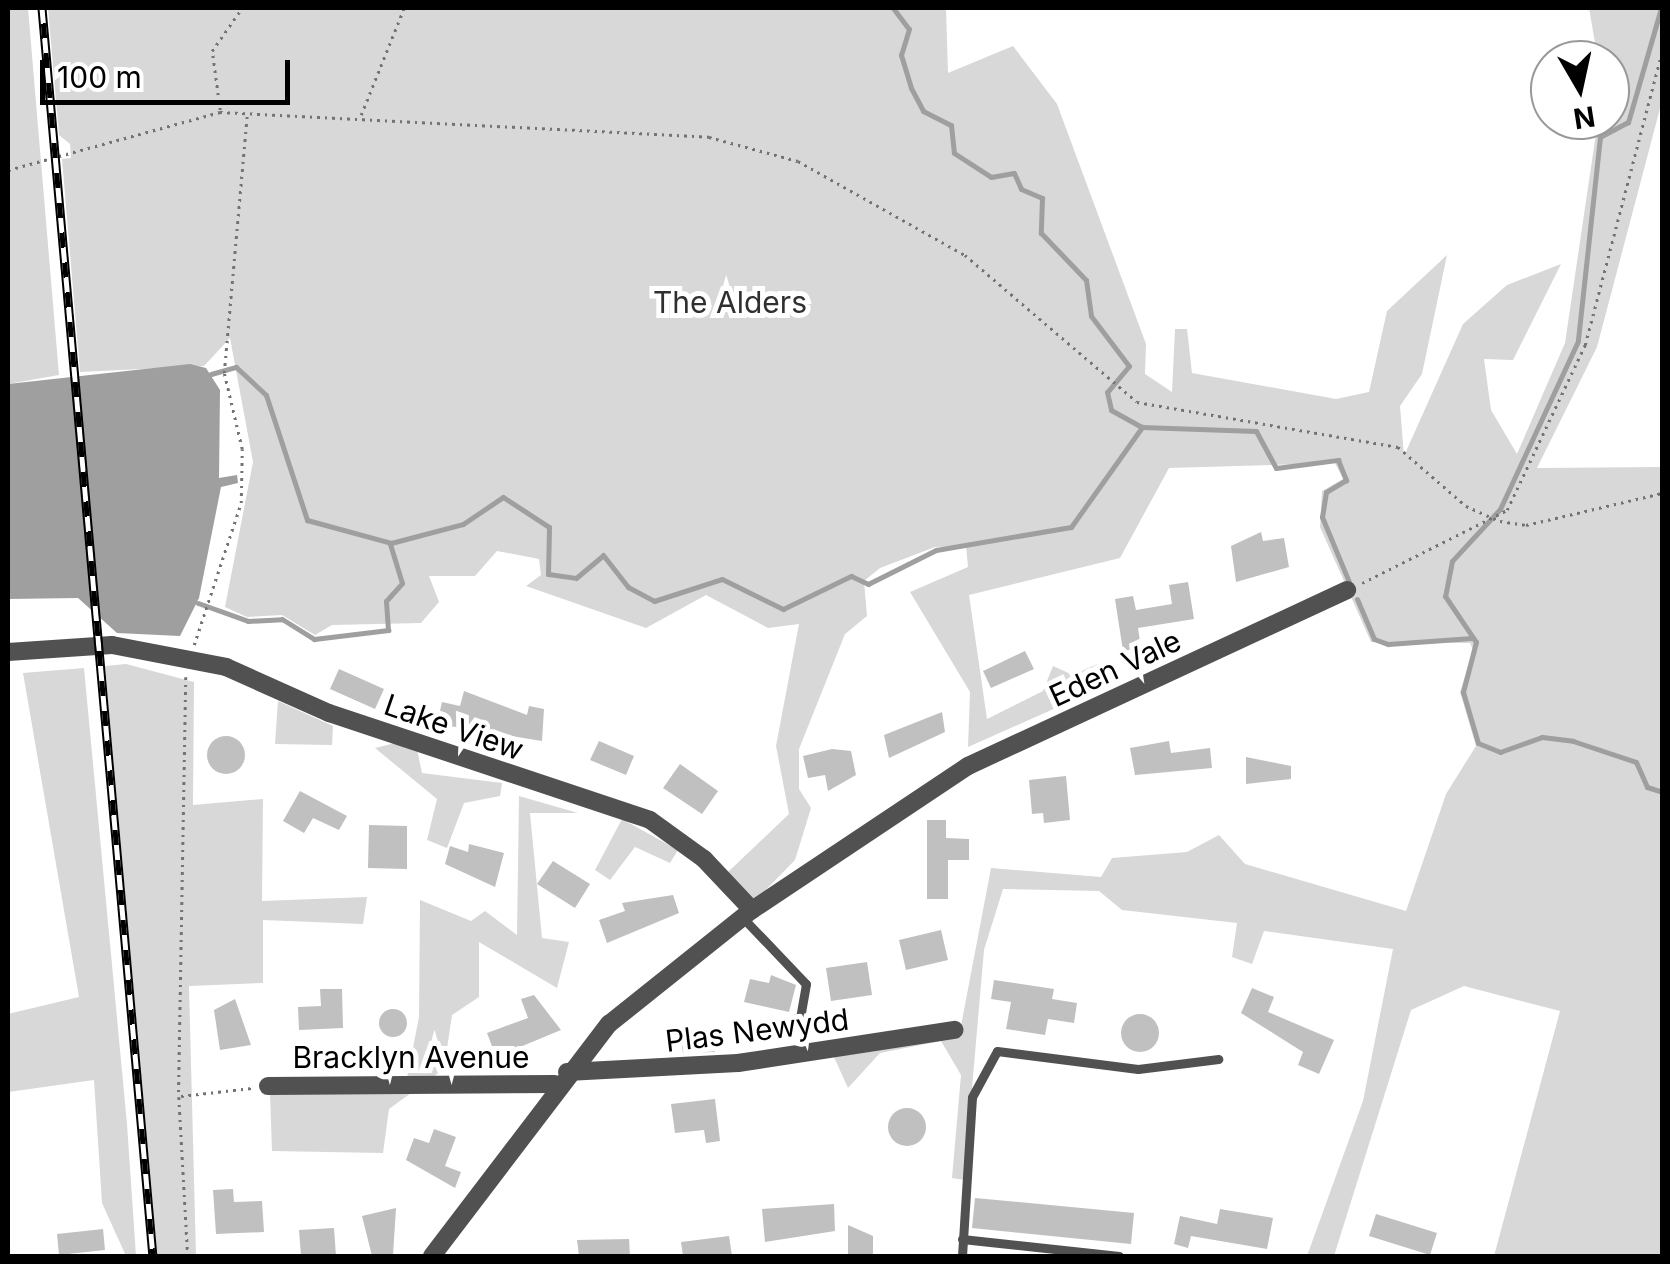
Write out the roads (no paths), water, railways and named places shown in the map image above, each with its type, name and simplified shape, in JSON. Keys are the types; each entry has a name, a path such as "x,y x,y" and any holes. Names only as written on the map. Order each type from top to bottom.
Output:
{"street":[{"name":"Eden Vale","path":"432,1256 561,1078 610,1024 747,914 968,766 1347,590"},
{"name":"Lake View","path":"8,652 112,645 192,656 650,820 704,858 747,914"},
{"name":"Plas Newydd","path":"561,1078 738,1063 954,1030"},
{"name":"Bracklyn Avenue","path":"268,1086 561,1078"}],"lane":[{"path":"747,914 806,984 800,1017 771,1026"},
{"path":"962,1256 972,1098 997,1051 1138,1070 1218,1059"},
{"path":"962,1238 1119,1256"}],"waterway":[{"path":"893,8 909,29 901,55 911,88 923,111 951,125 954,153 991,177 1014,173 1021,189 1042,198 1041,233 1086,280 1091,316 1129,366 1107,392 1111,410 1142,427 1256,431 1276,468 1338,460 1346,480 1326,492 1322,517 1349,582"},
{"path":"1661,8 1628,122 1600,137 1578,341 1500,509 1452,561 1445,596 1476,642 1463,692 1478,743 1500,752 1542,737 1573,741 1636,762 1647,787 1662,792"},
{"path":"211,374 236,367 266,395 307,520 391,543"},
{"path":"391,543 463,524 503,497 549,527 548,574 576,578 603,555 628,587 654,601 722,579 783,609 851,576 868,584 936,550 1071,527 1142,427"},
{"path":"198,603 248,621 282,619 314,639 388,630 386,601 402,583 390,544"},
{"path":"1357,599 1374,639 1388,644 1472,638"}],"railway":[{"path":"42,8 153,1256"}],"park label":[{"name":"The Alders","path":"730,302"}]}
